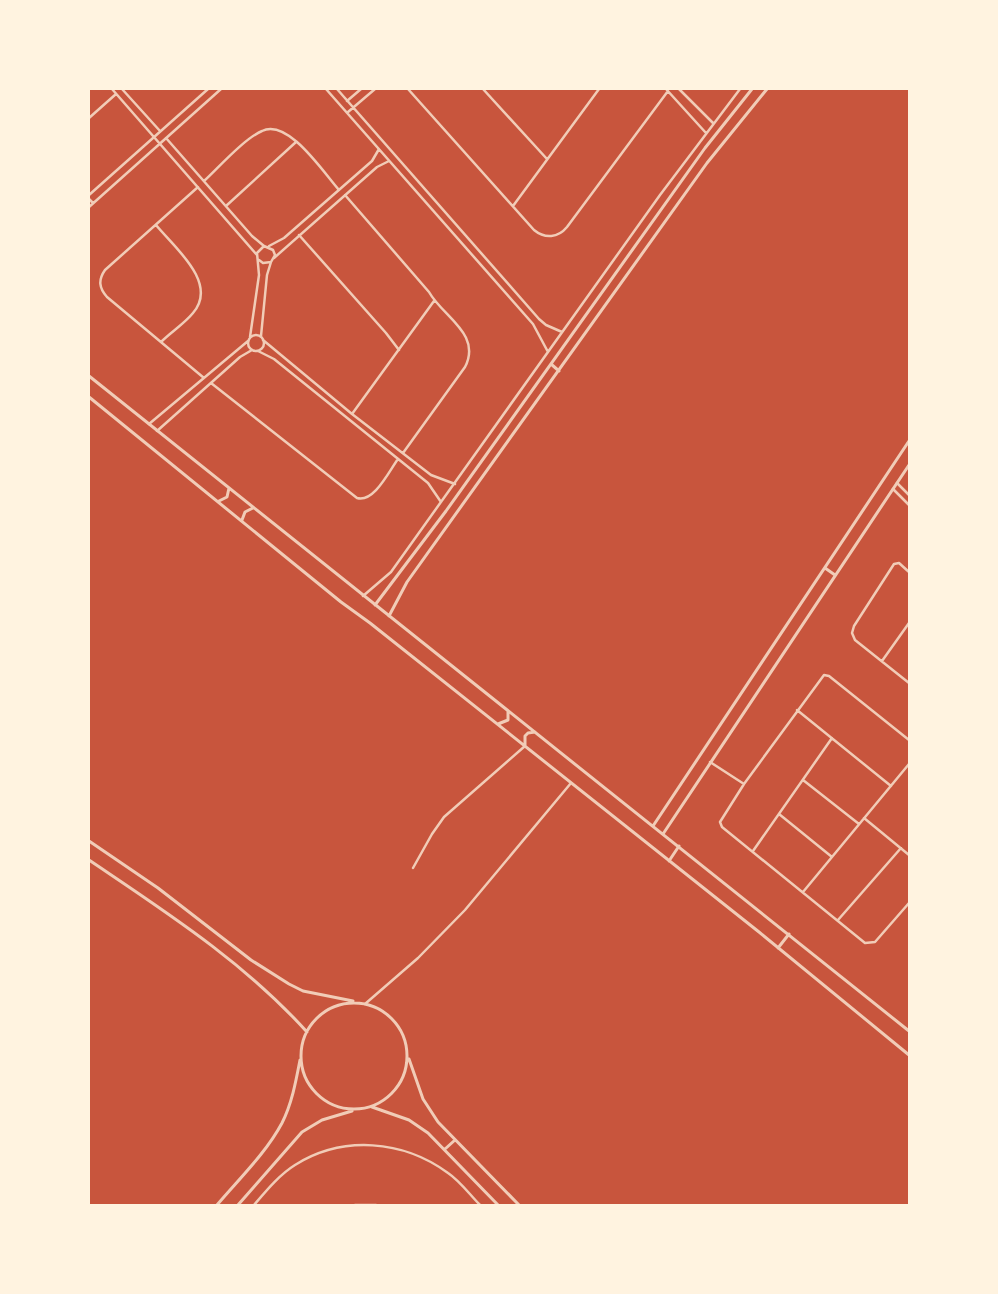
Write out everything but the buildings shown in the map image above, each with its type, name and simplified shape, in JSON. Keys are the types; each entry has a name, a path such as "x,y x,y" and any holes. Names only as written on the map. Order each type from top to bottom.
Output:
{"street":[{"path":"112,89 257,255 259,260 259,275 248,340 149,424"},
{"path":"122,89 160,131"},
{"path":"89,195 208,89"},
{"path":"89,207 221,89"},
{"path":"326,89 533,324 548,352"},
{"path":"337,89 539,319 546,325 562,332"},
{"path":"347,101 361,89"},
{"path":"348,113 375,89"},
{"path":"408,89 512,207 538,234 548,237 564,231 667,90 706,133"},
{"path":"483,89 547,159"},
{"path":"512,207 599,89"},
{"path":"679,89 714,123"},
{"path":"363,596 391,572 562,332 740,89"},
{"path":"374,605 446,511 705,148 752,89"},
{"path":"389,616 408,582 707,163 767,89"},
{"path":"205,92 211,98"},
{"path":"89,118 116,94"},
{"path":"204,181 261,131 281,129 296,142 339,190"},
{"path":"166,138 252,236 264,246"},
{"path":"226,206 296,142"},
{"path":"257,255 258,250 264,246 269,246 284,238 372,161 379,149"},
{"path":"258,350 264,345 261,336 267,276 271,262 377,167 389,160"},
{"path":"198,187 105,270 100,281 103,292 107,297 204,378"},
{"path":"345,195 429,292 434,301 464,332 470,346 470,353 465,367 403,453"},
{"path":"89,200 92,203"},
{"path":"155,225 195,272 201,288 198,306 193,313 161,342"},
{"path":"299,235 399,350"},
{"path":"269,246 273,250 274,258"},
{"path":"259,260 263,263 271,262"},
{"path":"352,414 434,301"},
{"path":"250,337 255,335 261,336"},
{"path":"248,340 248,345 252,350"},
{"path":"263,340 352,414 436,479 455,484"},
{"path":"157,431 240,357 252,350 258,350 274,359 428,483 441,503"},
{"path":"551,364 560,371"},
{"path":"89,376 909,1031"},
{"path":"211,383 357,498 365,499 372,495 398,459"},
{"path":"89,397 341,602 370,622 498,724 909,1055"},
{"path":"653,826 909,441"},
{"path":"662,834 909,465"},
{"path":"897,483 909,495"},
{"path":"218,501 227,497 229,488"},
{"path":"893,489 909,505"},
{"path":"242,520 246,512 254,508"},
{"path":"909,572 898,563 894,564 852,629 855,640 909,683"},
{"path":"825,568 835,575"},
{"path":"882,661 909,623"},
{"path":"909,740 826,675 819,678 744,784 720,822 722,827 865,942 872,944 909,903"},
{"path":"796,710 891,786"},
{"path":"498,724 508,720 508,711"},
{"path":"525,746 523,741 526,734 536,732"},
{"path":"753,851 832,738"},
{"path":"414,868 432,834 451,810 525,746"},
{"path":"710,762 744,784"},
{"path":"803,892 909,764"},
{"path":"803,780 860,824"},
{"path":"365,1004 418,958 465,910 571,783"},
{"path":"779,814 832,857"},
{"path":"864,818 909,855"},
{"path":"89,841 158,888 251,960 289,984 303,990 378,1008 395,1021 402,1033 423,1099 438,1122 519,1205"},
{"path":"669,861 679,846"},
{"path":"838,920 901,848"},
{"path":"89,860 185,925 228,958 268,990 307,1032"},
{"path":"778,948 789,934"},
{"path":"217,1205 261,1154 282,1123 294,1090 307,1032 325,1011 338,1005 358,1002"},
{"path":"301,1052 304,1072 314,1091 324,1100 337,1106 357,1109"},
{"path":"238,1205 302,1132 322,1120 357,1109 371,1107 383,1101 398,1086 406,1067 408,1053"},
{"path":"371,1107 419,1126 498,1205"},
{"path":"445,1150 455,1140"},
{"path":"254,1205 272,1185 294,1166 331,1148 361,1144 382,1145 411,1152 430,1160 450,1174 480,1205"},
{"path":"355,1205 376,1205"}]}
